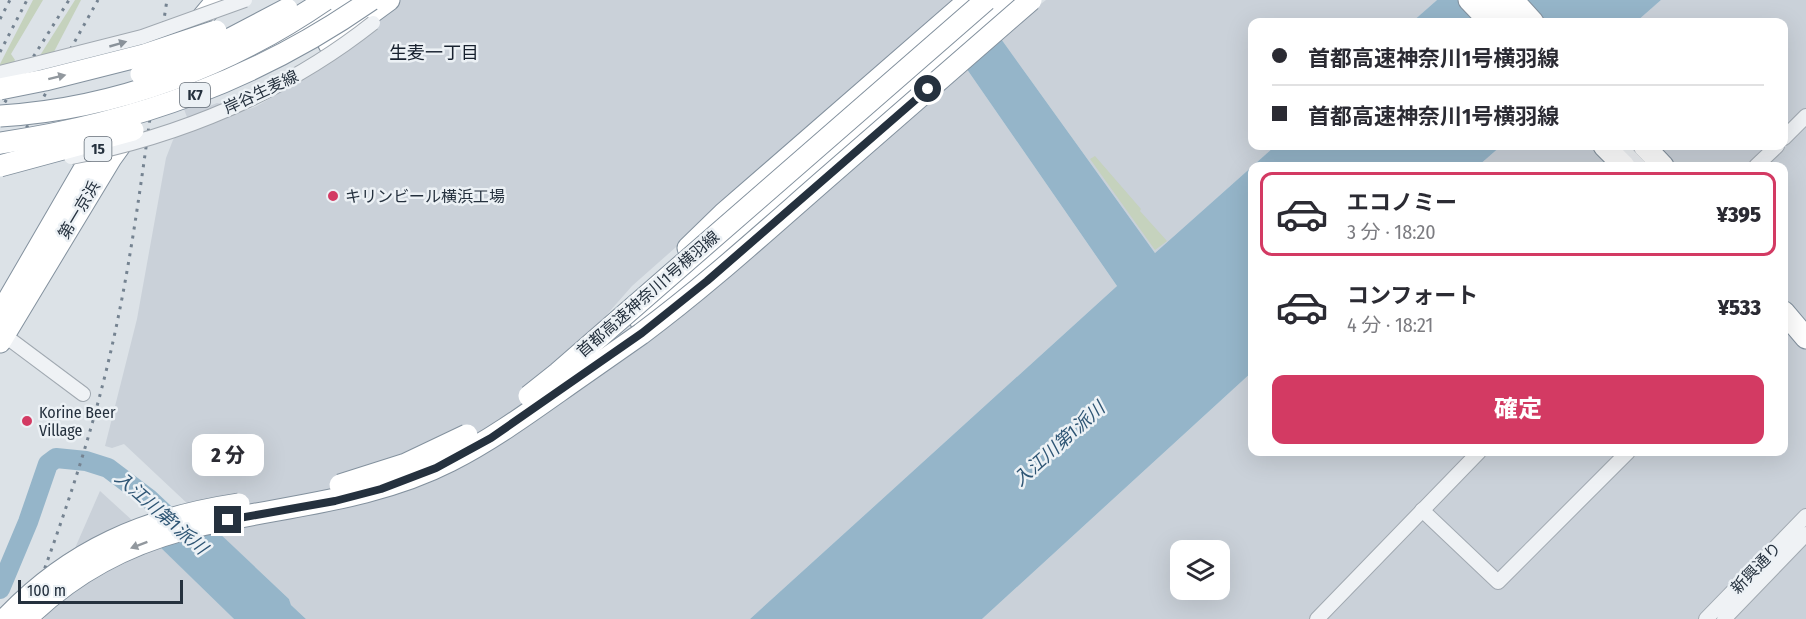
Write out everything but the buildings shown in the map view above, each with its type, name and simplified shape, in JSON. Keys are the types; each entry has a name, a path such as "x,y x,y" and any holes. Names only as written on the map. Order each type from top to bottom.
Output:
{"highway":[{"name":"第一京浜","path":"0,314 87,164 143,86 217,0"},
{"name":"第一京浜","path":"2,336 111,158 156,95 233,0"},
{"path":"0,89 45,80 181,44 212,33 276,0"},
{"name":"K7","path":"0,108 70,94 165,66 226,41 303,0"},
{"path":"0,116 69,108 127,94 185,75 262,40 325,0"},
{"path":"0,143 84,124 144,105 229,69 317,22 350,0"},
{"name":"K7","path":"0,143 95,126 195,95 290,51 371,0"},
{"path":"0,167 173,118 241,91 273,76 329,44 389,0"},
{"path":"621,317 723,214 969,0"},
{"name":"首都高速神奈川1号横羽線","path":"5,619 22,601 56,573 92,550 131,531 205,510 304,493 355,481 406,464 453,443 497,418 540,387 986,0"},
{"path":"864,106 933,57 1001,0"},
{"path":"548,399 700,273 1011,0"},
{"name":"首都高速神奈川1号横羽線","path":"26,619 63,586 121,552 180,531 335,501 404,481 448,462 483,443 642,333 707,281 1031,0"},
{"path":"1469,0 1486,18"},
{"path":"1493,0 1510,18"},
{"path":"1504,0 1520,18"},
{"path":"1512,0 1528,18"},
{"path":"1608,150 1620,162"},
{"path":"1638,150 1649,162"},
{"path":"1649,150 1659,162"},
{"path":"1788,306 1806,327"},
{"path":"1788,317 1806,338"},
{"path":"1788,329 1806,347"}],"street":[{"path":"0,73 142,37 245,0"},
{"name":"岸谷生麦線","path":"0,167 74,156 117,146 189,124 237,105 302,73 332,54 373,23 398,0"},
{"path":"1488,0 1505,18"},
{"path":"1788,134 1806,116"},
{"path":"1624,150 1635,162"},
{"path":"1760,162 1773,150"},
{"path":"1788,330 1806,351"},
{"path":"2,336 83,394"},
{"path":"1317,619 1475,456"},
{"path":"1422,510 1498,582 1624,456"},
{"name":"新興通り","path":"1706,619 1806,516"},
{"name":"新興通り","path":"1724,619 1806,534"}],"shaded area":[{"name":"キリンビール横浜工場","path":"400,0 974,0 806,132 632,286 595,328 624,360 769,238 964,65 1117,286 750,619 306,619 291,605 289,599 124,444 112,448 105,446 137,319 166,158 173,140 188,120 184,109 199,104 207,107 217,103 236,110 247,110 257,106 295,84"},
{"path":"1046,0 1437,0 1417,18 1248,18 1248,150 1271,150 1257,162 1248,162 1248,170 1155,253 999,36"},
{"path":"1661,0 1806,0 1806,619 982,619 1248,376 1248,456 1788,456 1788,162 1483,162 1496,150 1788,150 1788,18 1641,18"},
{"path":"100,491 146,533 234,619 44,619"}],"green space":[{"path":"33,0 43,0 11,54 15,60 0,83 0,64"},
{"path":"75,0 81,0 33,92 15,95"},
{"path":"1095,156 1167,241 1155,250 1090,159"}],"water":[{"path":"1437,0 1661,0 1641,18 1417,18"},
{"path":"999,36 1155,253 1248,171 1248,376 982,619 750,619 1117,286 964,65"},
{"path":"1271,150 1496,150 1483,162 1257,162"},
{"path":"216,530 289,599 291,605 306,619 234,619 159,546"}],"waterway":[{"name":"入江川第1派川","path":"0,589 28,522 48,464 56,458 86,461 108,468 149,499 180,528"}],"railway":[{"path":"0,19 10,0"},
{"path":"0,52 27,0"},
{"path":"0,110 69,0"},
{"path":"0,175 98,0"},
{"path":"26,619 72,491 109,359 135,225 167,0"}],"place":[{"name":"キリンビール横浜工場","path":"333,196"},
{"name":"Korine Beer Village","path":"27,421"}],"district":[{"name":"生麦一丁目","path":"434,53"}],"route":[{"path":"228,520 335,501 381,489 436,468 491,438 642,333 707,281 928,89"}]}
